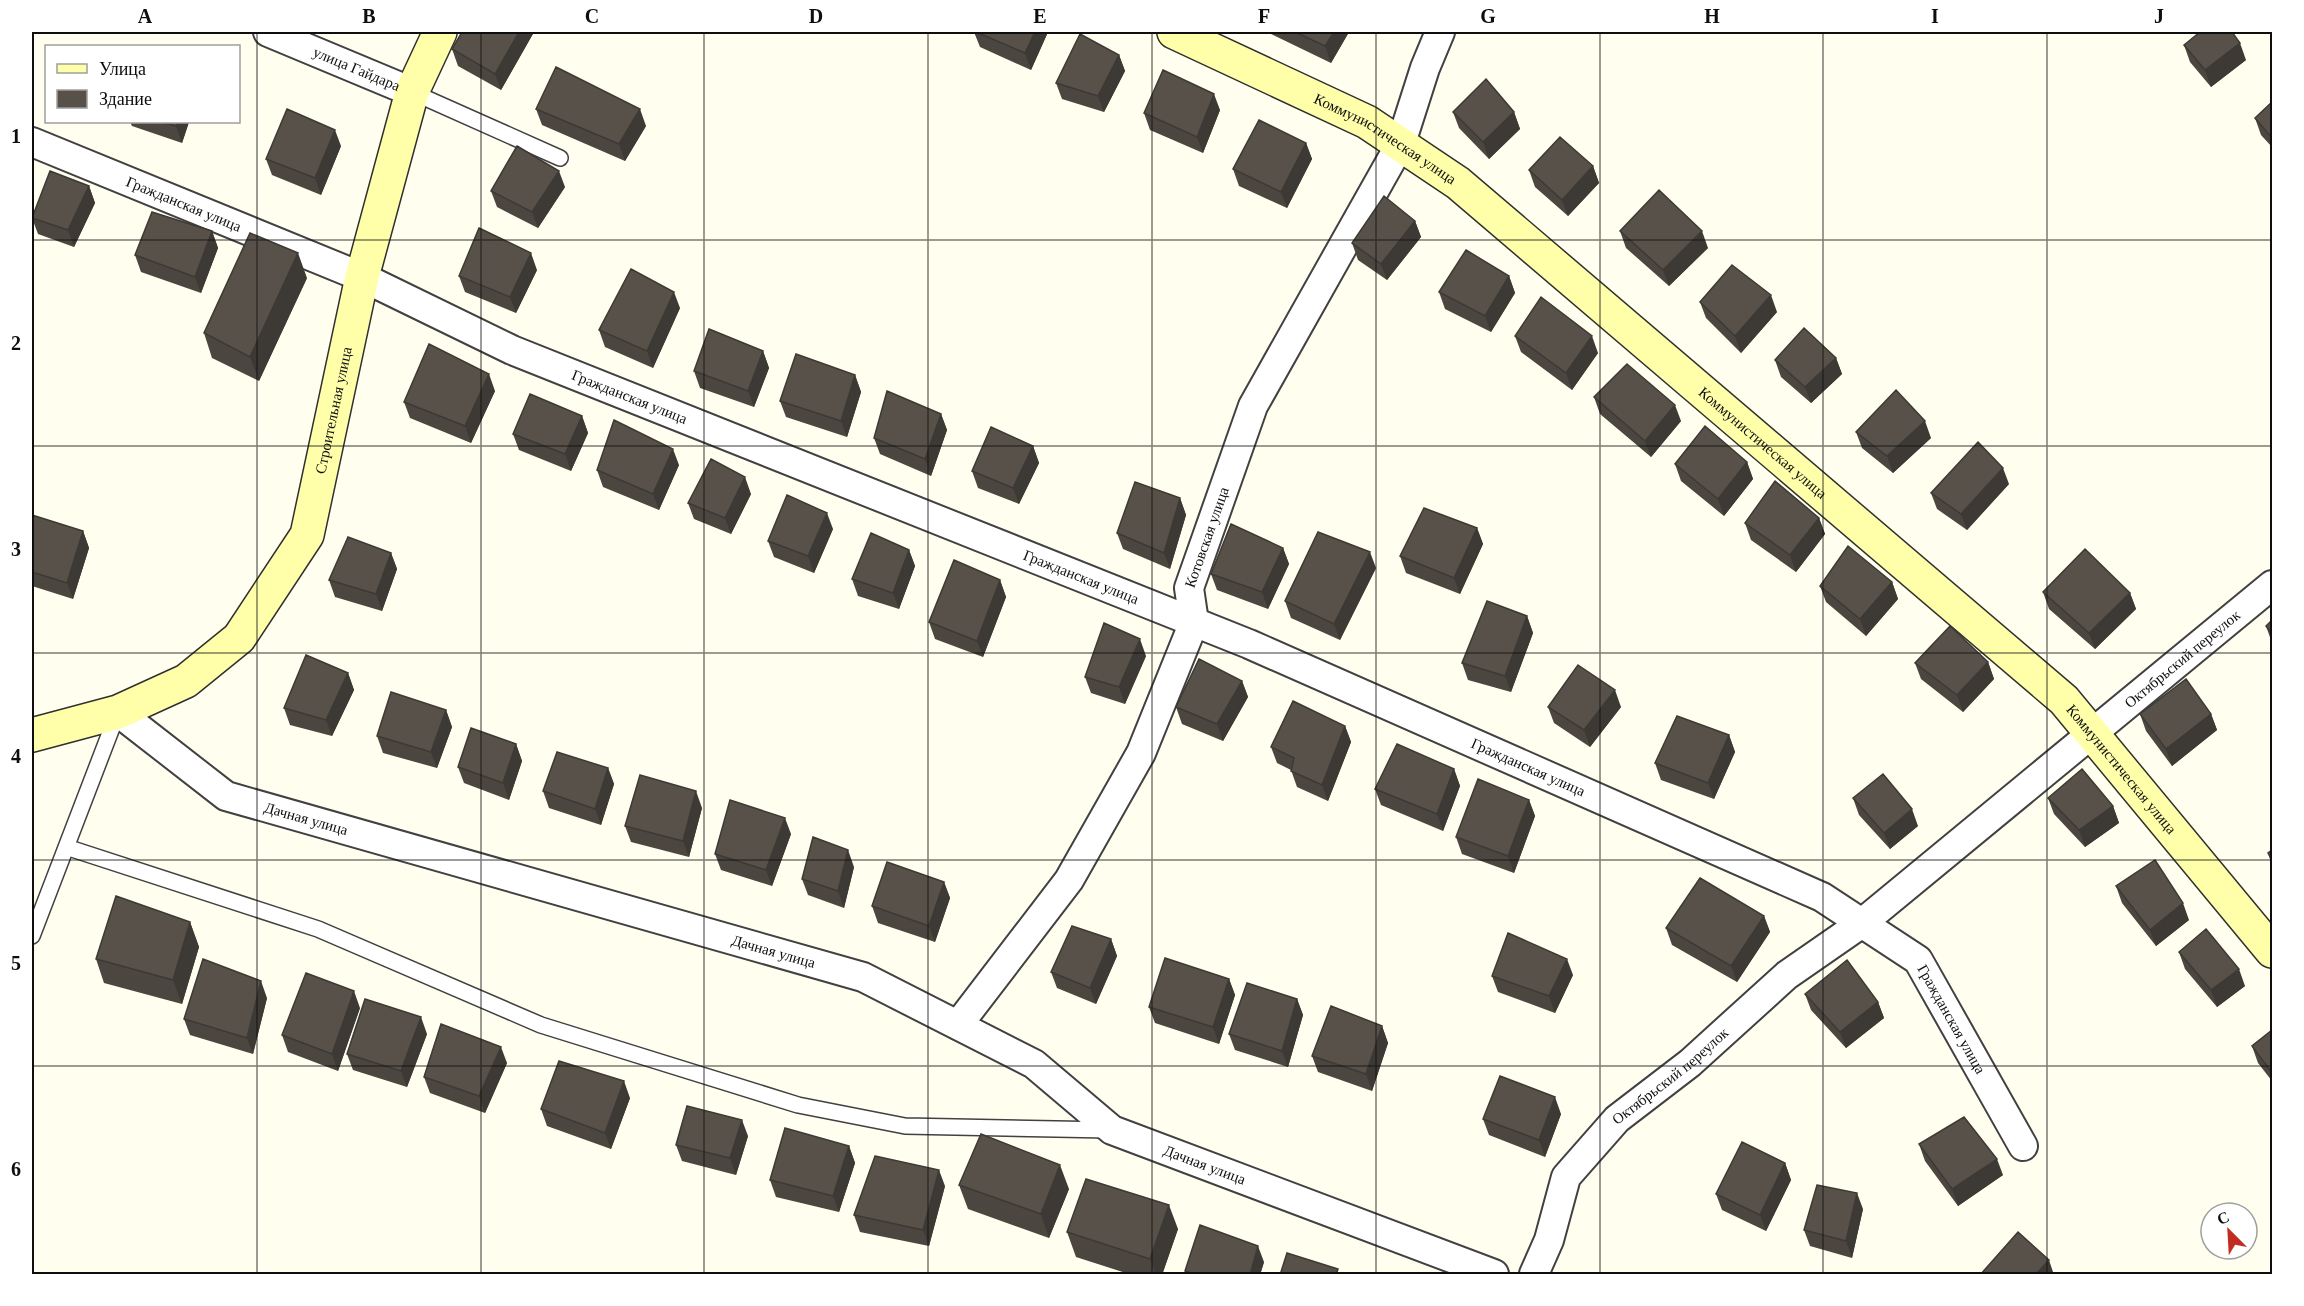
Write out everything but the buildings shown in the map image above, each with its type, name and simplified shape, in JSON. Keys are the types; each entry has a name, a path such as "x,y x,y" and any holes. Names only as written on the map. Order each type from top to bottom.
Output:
{"street":[{"name":"улица Гайдара","path":"268,32 412,93"},
{"name":"Строительная улица","path":"118,712 186,681 239,638 307,535 362,277 412,93 440,32"},
{"name":"Коммунистическая улица","path":"1174,32 1367,122 1458,183 2064,700 2272,951"},
{"name":"Котовская улица","path":"1194,622 1189,588 1253,406 1401,143 1425,68 1440,32"},
{"name":"Гражданская улица","path":"32,142 362,277 512,350 1249,644 1822,897 1918,960 2024,1146"},
{"name":"Октябрьский переулок","path":"1534,1275 1549,1240 1566,1177 1617,1119 1690,1063 1787,975 1862,923 2093,735 2272,585"},
{"path":"958,1025 1069,880 1141,753 1194,622"},
{"path":"32,735 118,712"},
{"name":"Дачная улица","path":"118,712 226,796 863,977 1034,1064 1112,1130 1494,1275"}],"lane":[{"path":"412,93 560,158"},
{"path":"32,936 118,712"},
{"path":"66,847 318,929 541,1025 798,1105 905,1126 1112,1130"}]}
